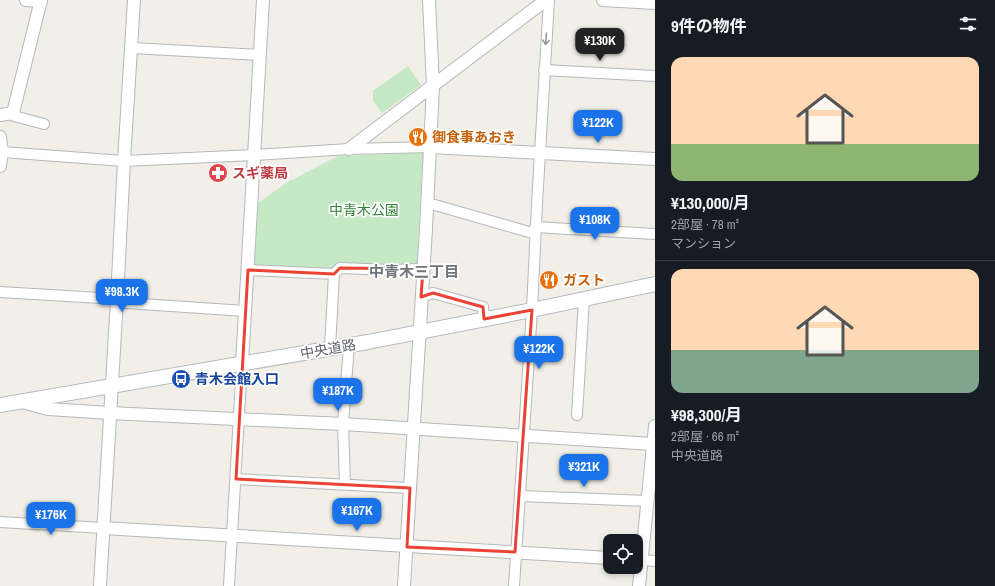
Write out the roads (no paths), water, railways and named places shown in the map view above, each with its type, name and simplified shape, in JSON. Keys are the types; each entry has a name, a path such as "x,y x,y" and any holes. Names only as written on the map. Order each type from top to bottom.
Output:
{"main road":[{"name":"中央道路","path":"0,405 349,345 532,310 655,284"}],"street":[{"path":"13,113 41,1 26,0"},
{"path":"100,586 134,0"},
{"path":"229,586 240,419 263,0"},
{"path":"404,586 433,86 429,0"},
{"path":"349,149 546,0"},
{"path":"514,586 515,552 532,310 535,230 549,0"},
{"path":"603,0 655,3"},
{"path":"131,48 260,55"},
{"path":"544,70 655,76"},
{"path":"0,115 13,113"},
{"path":"13,113 14,116 44,124"},
{"path":"0,137 0,166"},
{"path":"1,152 124,161 349,149 430,147 655,159"},
{"path":"435,205 529,232 535,230 655,234"},
{"path":"330,348 334,274 340,268 392,270 423,269"},
{"path":"248,270 334,274"},
{"path":"0,292 117,299 127,303 245,311"},
{"path":"421,297 433,293 483,307 484,319"},
{"path":"577,415 584,299"},
{"path":"346,484 343,424 349,345"},
{"path":"20,402 48,409 343,424 654,444"},
{"path":"643,534 648,501 655,426"},
{"path":"236,479 410,488"},
{"path":"520,496 648,501"},
{"path":"0,522 603,558"},
{"path":"643,560 655,561"},
{"path":"639,574 639,586"}],"place":[{"name":"御食事あおき","path":"418,137"},
{"name":"スギ薬局","path":"218,173"},
{"name":"ガスト","path":"549,280"},
{"name":"青木会館入口","path":"181,379"}],"district":[{"name":"中青木三丁目","path":"414,272"}],"park label":[{"name":"中青木公園","path":"364,210"}]}
